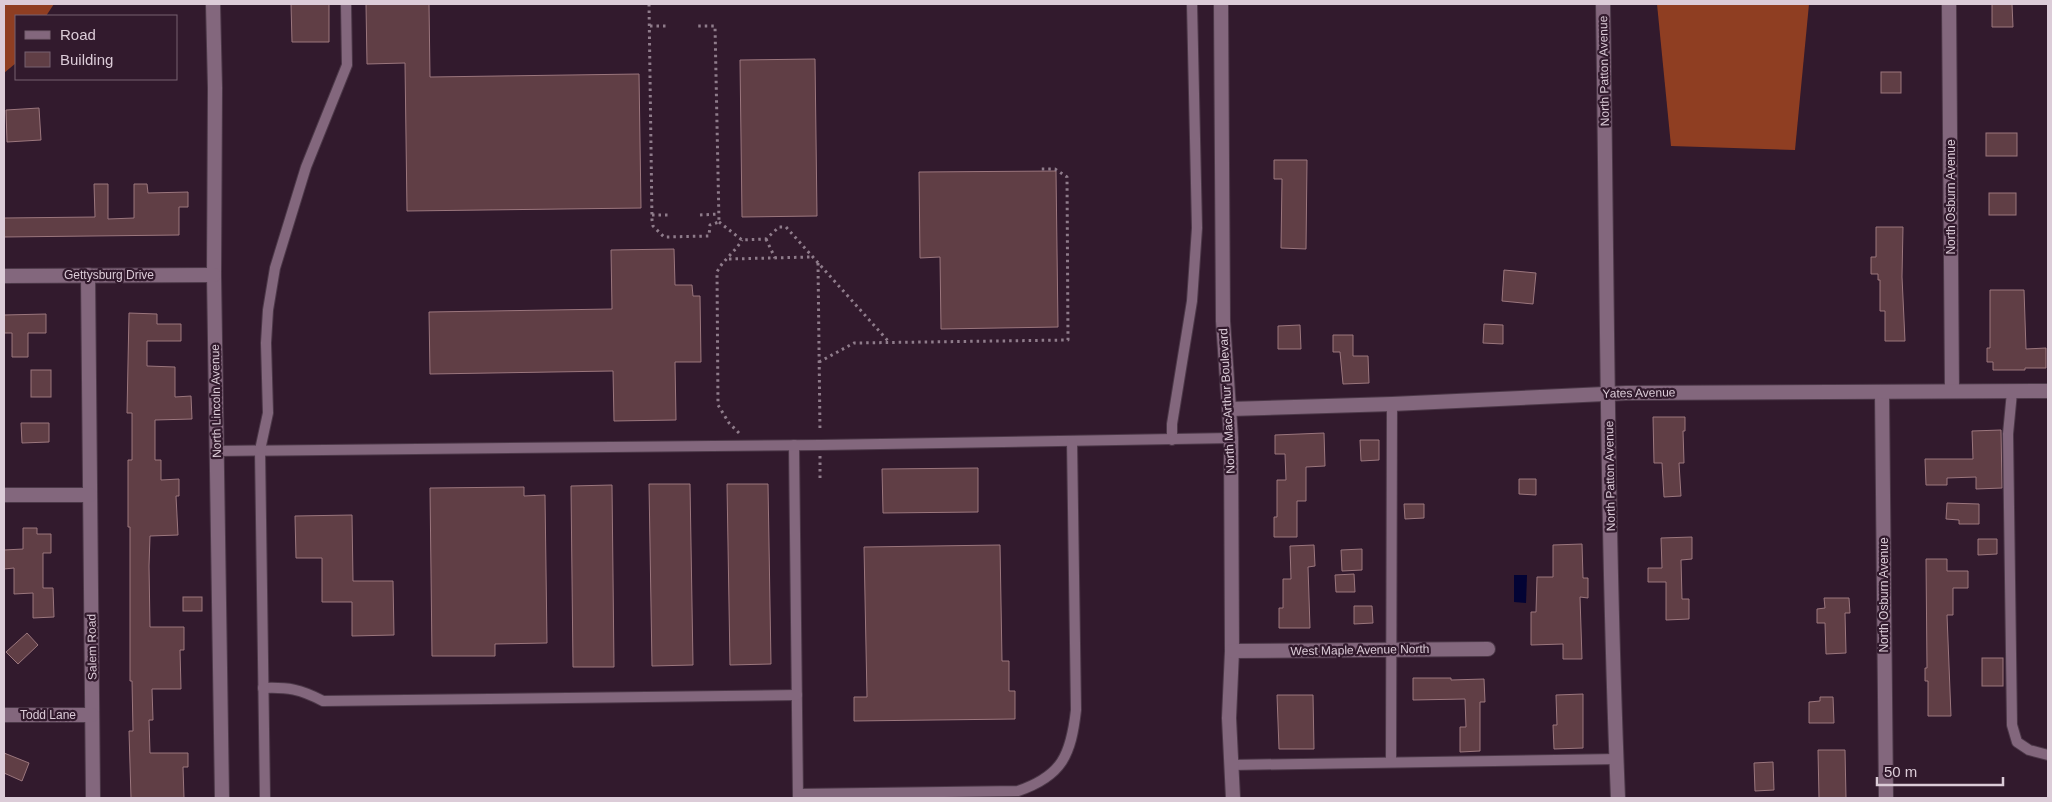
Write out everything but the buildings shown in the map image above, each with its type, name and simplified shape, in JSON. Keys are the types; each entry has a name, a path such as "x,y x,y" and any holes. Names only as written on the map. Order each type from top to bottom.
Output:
{"street":[{"name":"North Lincoln Avenue","path":"213,4 215,88 214,274 222,798"},
{"name":"North MacArthur Boulevard","path":"1221,4 1223,320 1231,438 1232,651 1229,718 1233,798"},
{"name":"North Patton Avenue","path":"1603,4 1608,394 1618,798"},
{"name":"North Osburn Avenue","path":"1949,4 1952,391"},
{"name":"Salem Road","path":"88,274 93,798"},
{"name":"Gettysburg Drive","path":"4,276 214,274"},
{"name":"Yates Avenue","path":"1230,409 1608,394 2048,391"},
{"name":"North Osburn Avenue","path":"1882,392 1886,798"},
{"path":"4,495 90,495"},
{"name":"West Maple Avenue North","path":"1232,651 1488,649"},
{"name":"Todd Lane","path":"4,715 92,715"}],"lane":[{"path":"265,798 260,450 268,413 266,343 268,310 275,268 306,167 347,66 346,4"},
{"path":"1172,440 1172,424 1192,301 1197,228 1192,4"},
{"path":"2012,392 2008,434 2012,726 2017,742 2029,750 2048,755"},
{"path":"1391,762 1392,404"},
{"path":"217,451 1072,442 1231,438"},
{"path":"794,445 798,796 1018,791 1033,786 1049,777 1058,767 1067,754 1074,734 1076,710 1072,442"},
{"path":"263,688 302,690 323,701 797,695"},
{"path":"1230,765 1617,759"}],"path":[{"path":"649,4 653,226 664,237 709,236 710,225 719,222"},
{"path":"650,26 669,26"},
{"path":"696,26 715,26 719,222 742,240 766,239 779,227 786,227 890,342"},
{"path":"819,362 854,343 1068,340 1067,177 1055,169 1040,169"},
{"path":"700,215 718,214"},
{"path":"652,215 669,215"},
{"path":"766,239 775,258"},
{"path":"742,240 717,272 718,405 734,430 739,433 747,433"},
{"path":"728,258 813,257"},
{"path":"818,262 820,436"},
{"path":"820,455 820,481"}],"shaded area":[{"path":"4,4 54,4 47,15 15,15 15,64 4,73"},
{"path":"1657,4 1809,4 1795,150 1671,146"},
{"path":"1514,575 1527,575 1526,603 1514,602"}]}
